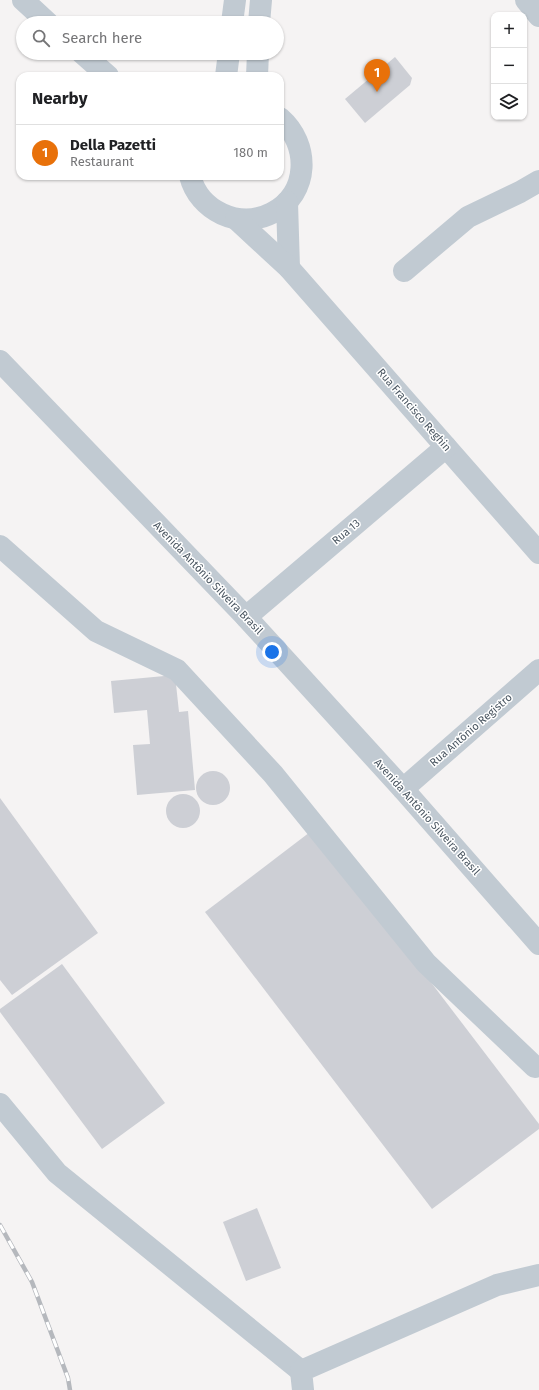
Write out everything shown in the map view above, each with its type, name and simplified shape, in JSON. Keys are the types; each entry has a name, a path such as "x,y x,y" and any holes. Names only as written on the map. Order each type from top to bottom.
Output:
{"street":[{"path":"22,0 40,16"},
{"path":"233,16 235,0"},
{"path":"260,16 261,0"},
{"path":"526,0 539,16"},
{"path":"90,60 103,72"},
{"path":"227,72 228,60"},
{"path":"257,72 258,60"},
{"path":"191,180 192,186 203,201 218,213 236,219 254,219 272,213 287,202 297,186 302,168 301,149 293,132 284,122"},
{"path":"404,272 468,217 520,192 539,181"},
{"path":"287,202 289,268"},
{"name":"Rua Francisco Reghin","path":"236,219 289,268 539,553"},
{"name":"Avenida Antônio Silveira Brasil","path":"0,361 246,617 403,789 539,944"},
{"name":"Rua 13","path":"246,617 446,447"},
{"path":"0,546 96,631 177,670 274,774 426,963 535,1068"},
{"name":"Rua Antônio Registro","path":"403,789 539,670"},
{"path":"0,1104 57,1173 302,1380 498,1285 539,1275"}],"building":[{"path":"395,57 412,78 410,85 365,123 345,99"},
{"path":"175,675 179,712 188,711 195,790 137,795 133,745 150,744 147,710 114,713 111,681"},
{"path":"210,771 216,771 220,772 227,778 230,788 229,795 223,802 216,805 210,805 206,804 199,798 196,791 196,785 197,781 203,774"},
{"path":"180,794 186,794 190,795 197,801 200,811 199,818 193,825 186,828 180,828 176,827 169,821 166,814 166,808 167,804 173,797"},
{"path":"0,798 98,933 12,995 0,980"},
{"path":"314,829 539,1124 539,1129 432,1209 205,912"},
{"path":"62,964 165,1103 102,1149 0,1012 0,1009"},
{"path":"257,1208 281,1268 246,1281 223,1222"}],"railway":[{"path":"0,1225 32,1282 68,1378 70,1390"}],"place":[{"name":"Della Pazetti","path":"377,92"}]}
